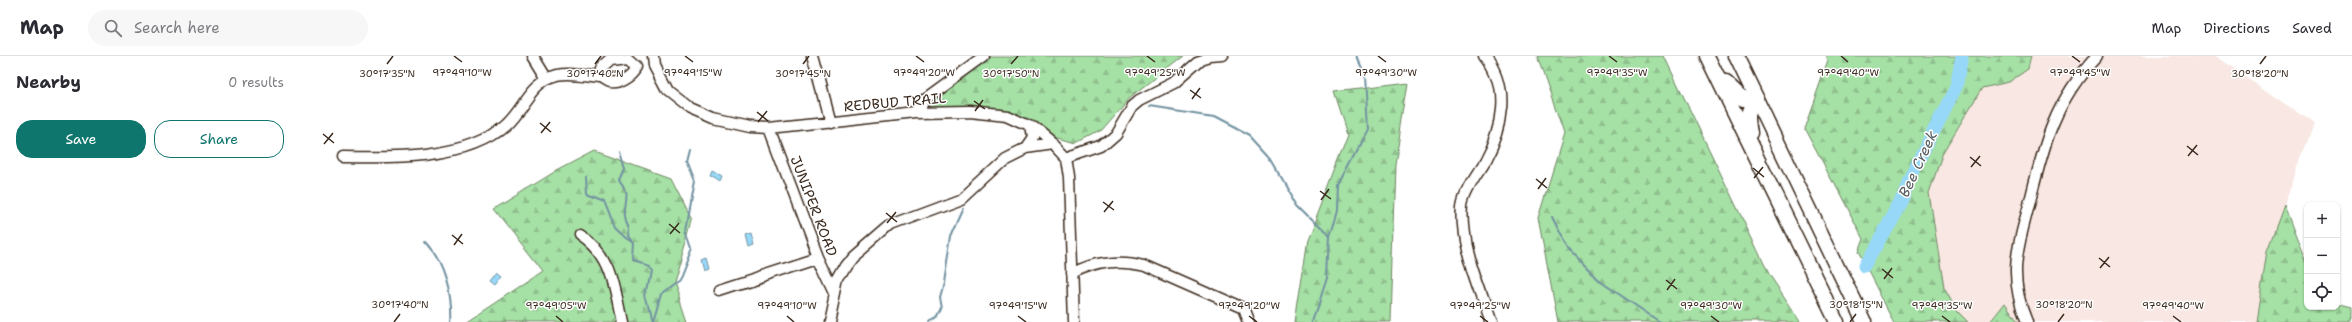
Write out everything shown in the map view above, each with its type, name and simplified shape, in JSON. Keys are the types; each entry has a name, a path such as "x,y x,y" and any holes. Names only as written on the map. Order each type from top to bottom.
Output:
{"highway":[{"path":"1708,56 1736,95 1746,100 1757,99"},
{"path":"1708,56 1837,322"},
{"path":"1736,56 1864,322"},
{"path":"1756,155 1747,116 1749,109 1757,99"}],"street":[{"path":"533,56 547,79"},
{"path":"812,56 830,122"},
{"path":"916,112 925,99 984,56"},
{"path":"1074,322 1069,178 1066,158 1101,146 1116,133 1132,106 1138,100 1173,83 1198,61 1210,57 1222,56"},
{"path":"1486,56 1493,64 1500,87 1502,109 1496,136 1462,203 1466,244 1490,322"},
{"path":"2027,322 2016,289 2016,256 2038,164 2059,108 2077,80 2097,56"},
{"path":"600,77 600,70 610,61 628,59 637,67"},
{"path":"343,157 418,156 453,150 479,142 498,132 508,124 529,94 547,79 563,74 600,77 610,82 618,82 630,75 637,67 654,60"},
{"name":"REDBUD TRAIL","path":"654,60 667,90 691,109 732,124 769,128 916,112 992,113 1008,115 1030,125 1053,144 1066,158"},
{"path":"1025,148 1032,138 1030,125"},
{"name":"JUNIPER ROAD","path":"769,128 818,258 835,294"},
{"path":"829,322 838,280 853,257 890,225 962,198 1005,158 1025,148 1053,144"},
{"path":"580,234 600,251 612,272 622,322"},
{"path":"719,290 818,258"},
{"path":"1072,274 1084,268 1106,262 1127,261 1144,265 1244,309 1249,322"}],"shaded area":[{"path":"2031,56 2216,56 2314,124 2267,251 2256,322 2018,322 2005,303 1990,322 1968,322 1957,311 1944,288 1929,193 1943,152 1982,88 2009,82 2028,69"}],"green space":[{"path":"990,56 1183,56 1130,97 1100,131 1077,143 1053,137 1020,116 933,108 929,104 946,87"},
{"path":"1537,56 1664,56 1769,274 1801,322 1558,322 1538,218 1564,134"},
{"path":"1827,56 2031,56 2028,69 2009,82 1982,88 1943,152 1929,193 1944,288 1957,311 1968,322 1894,322 1858,252 1863,239 1804,128 1828,61"},
{"path":"1408,82 1395,164 1390,322 1294,322 1307,240 1348,134 1334,91"},
{"path":"594,151 671,179 692,220 674,282 687,322 466,322 543,271 494,209 556,171"},
{"path":"2284,205 2304,258 2304,310 2340,310 2340,305 2352,308 2352,322 2256,322 2267,251"},
{"path":"2005,303 2018,322 1990,322"}],"water":[{"path":"711,170 722,176 720,181 709,175"},
{"path":"752,234 755,246 749,248 746,236"},
{"path":"705,258 708,269 703,271 700,260"},
{"path":"497,271 502,275 495,284 490,280"}],"waterway":[{"path":"1312,322 1327,276 1329,237 1337,211 1338,185 1367,130 1364,74 1356,56"},
{"name":"Bee Creek","path":"1864,267 1902,200 1909,179 1956,87 1962,56"},
{"path":"1149,106 1213,116 1249,135 1269,157 1297,205 1329,237"},
{"path":"653,322 661,294 679,280 692,247 686,230 695,182 687,162 690,150"},
{"path":"619,152 624,169 619,180 624,186 626,192 625,214 629,227 628,235 633,244 632,261 648,266 651,270 646,296 653,322"},
{"path":"586,176 587,192 604,199 615,227 630,241"},
{"path":"931,322 937,317 942,307 940,297 944,283 951,236 964,207"},
{"path":"1552,216 1569,249 1601,282 1660,322"},
{"path":"425,243 437,260 445,280 448,291 450,322"}]}
